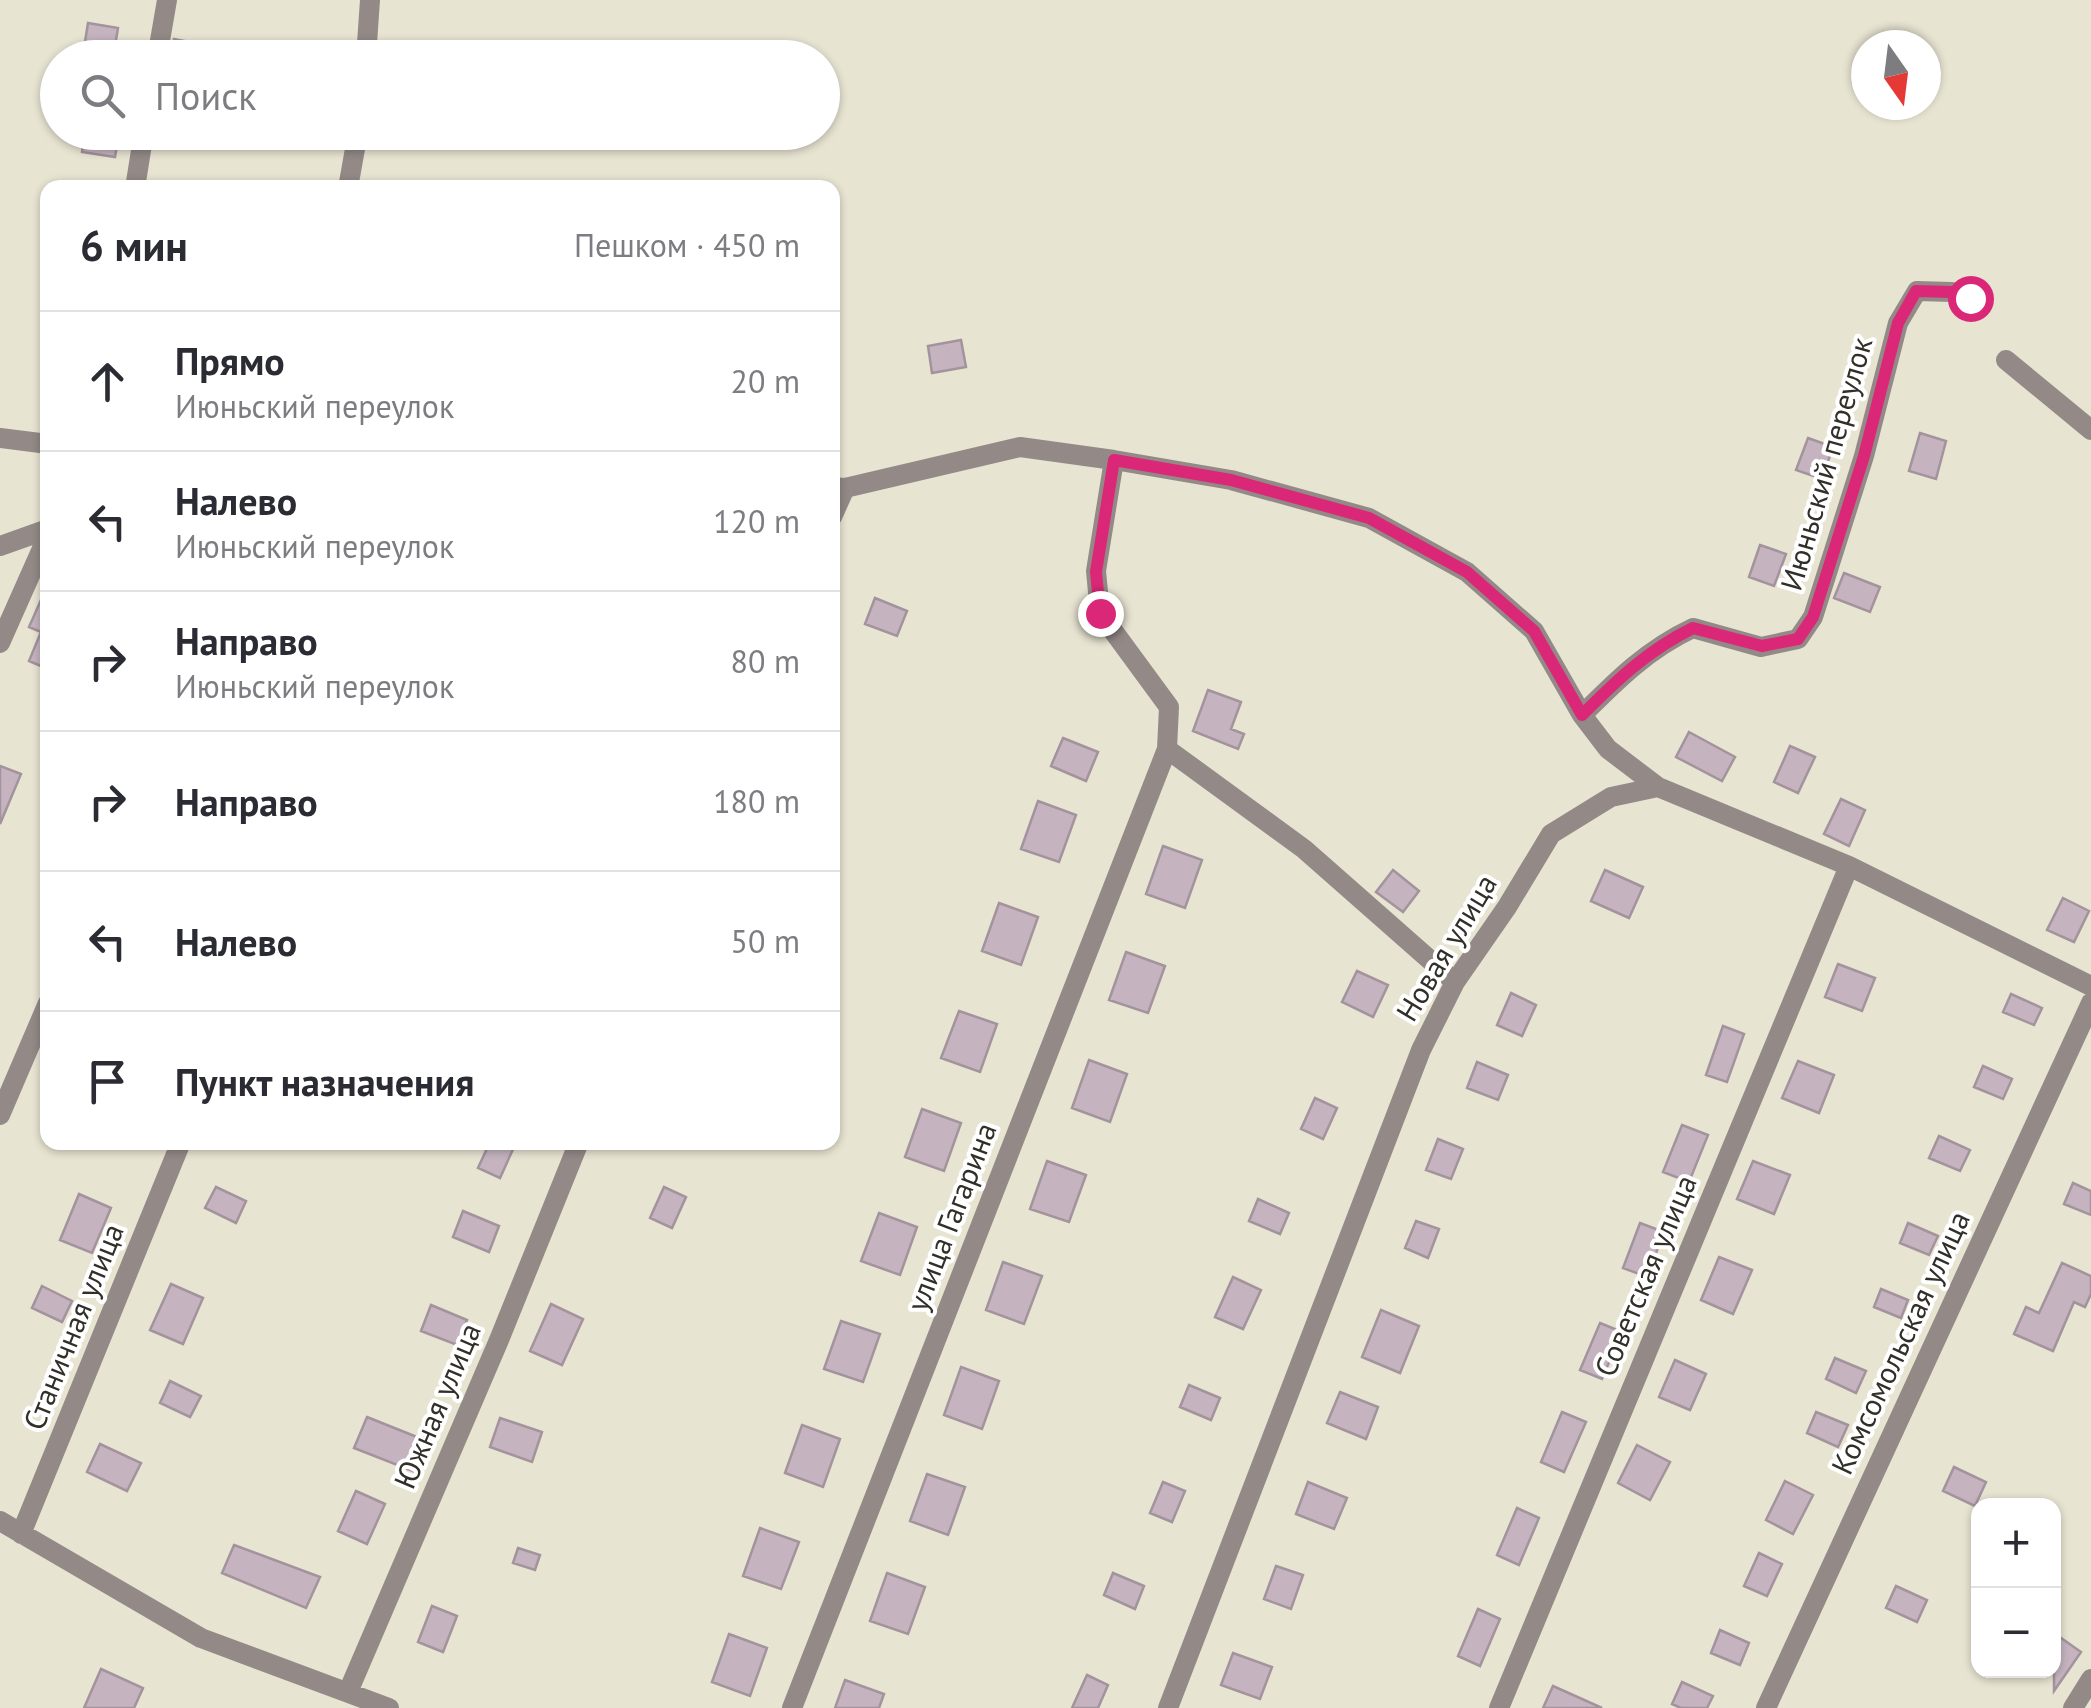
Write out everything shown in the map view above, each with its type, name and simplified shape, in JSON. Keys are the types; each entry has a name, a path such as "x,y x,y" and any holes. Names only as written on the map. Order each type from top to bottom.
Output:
{"street":[{"path":"160,40 168,0"},
{"path":"367,40 370,0"},
{"path":"135,180 141,150"},
{"path":"349,180 355,150"},
{"name":"Июньский переулок","path":"1582,715 1634,664 1693,628 1762,646 1798,639 1819,600 1864,456 1898,323 1916,291 1952,292 1970,298"},
{"path":"2006,360 2091,430"},
{"path":"0,438 40,443"},
{"path":"840,487 1020,447 1231,480 1369,518 1467,572 1534,631 1582,715 1608,750 1658,788 1849,866 2091,986"},
{"path":"1114,460 1096,572 1100,613 1169,707 1167,748 1304,849 1455,982"},
{"path":"0,546 40,534"},
{"path":"0,643 40,550"},
{"name":"улица Гагарина","path":"792,1708 1167,748"},
{"name":"Новая улица","path":"1168,1708 1421,1050 1455,982 1508,907 1551,834 1611,797 1658,788"},
{"name":"Советская улица","path":"1498,1708 1849,866"},
{"name":"Комсомольская улица","path":"1766,1708 2090,1009"},
{"path":"0,1115 40,1022"},
{"name":"Станичная улица","path":"22,1534 178,1150"},
{"name":"Южная улица","path":"348,1692 576,1150"},
{"path":"0,1521 201,1638 389,1708"},
{"path":"2073,1708 2091,1679"}],"building":[{"path":"88,23 118,28 116,40 85,40"},
{"path":"82,150 116,150 115,157"},
{"path":"961,340 966,367 932,373 928,346"},
{"path":"1920,433 1946,441 1936,479 1909,471"},
{"path":"1808,438 1833,447 1822,479 1796,470"},
{"path":"1760,545 1786,554 1774,586 1749,577"},
{"path":"1844,573 1880,587 1870,612 1834,598"},
{"path":"875,598 907,611 897,636 865,624"},
{"path":"40,602 40,632 29,627"},
{"path":"40,634 40,666 29,661"},
{"path":"1208,690 1241,702 1231,729 1244,734 1238,749 1193,731"},
{"path":"1689,732 1735,757 1722,781 1676,757"},
{"path":"1063,738 1098,752 1086,781 1051,766"},
{"path":"1790,746 1815,757 1798,793 1774,782"},
{"path":"0,766 21,774 0,824"},
{"path":"1841,799 1865,810 1849,846 1824,834"},
{"path":"1038,801 1076,815 1059,862 1021,849"},
{"path":"1163,846 1202,860 1185,908 1146,894"},
{"path":"1393,870 1419,891 1403,912 1376,892"},
{"path":"1605,870 1643,887 1629,918 1591,901"},
{"path":"2063,898 2089,911 2074,942 2047,930"},
{"path":"999,903 1038,917 1021,965 982,951"},
{"path":"1126,952 1165,966 1148,1013 1109,1000"},
{"path":"1838,964 1875,978 1862,1011 1825,997"},
{"path":"1357,971 1388,985 1373,1017 1342,1002"},
{"path":"1511,993 1536,1005 1522,1036 1497,1025"},
{"path":"2011,994 2042,1008 2034,1025 2003,1012"},
{"path":"959,1011 997,1024 980,1072 941,1058"},
{"path":"1723,1026 1744,1034 1727,1082 1706,1075"},
{"path":"1089,1060 1127,1074 1110,1122 1072,1108"},
{"path":"1798,1061 1834,1075 1819,1113 1782,1098"},
{"path":"1477,1062 1508,1075 1498,1100 1467,1088"},
{"path":"1983,1066 2012,1079 2003,1099 1974,1087"},
{"path":"1315,1098 1337,1108 1323,1139 1301,1129"},
{"path":"922,1109 961,1123 944,1171 905,1157"},
{"path":"1682,1125 1708,1135 1689,1182 1663,1172"},
{"path":"1939,1136 1970,1150 1960,1171 1929,1158"},
{"path":"1438,1139 1463,1149 1451,1179 1426,1170"},
{"path":"486,1150 513,1150 500,1178 478,1168"},
{"path":"1047,1161 1086,1175 1069,1222 1030,1209"},
{"path":"1753,1161 1790,1175 1774,1214 1737,1199"},
{"path":"2073,1183 2091,1191 2091,1215 2064,1204"},
{"path":"216,1187 246,1201 236,1223 205,1208"},
{"path":"664,1187 686,1197 672,1228 650,1218"},
{"path":"79,1194 111,1208 92,1253 60,1240"},
{"path":"1258,1199 1289,1213 1280,1234 1249,1221"},
{"path":"463,1211 499,1226 489,1252 453,1237"},
{"path":"879,1213 917,1227 900,1275 861,1261"},
{"path":"1416,1221 1439,1229 1428,1258 1405,1248"},
{"path":"1640,1223 1664,1232 1647,1277 1623,1268"},
{"path":"1908,1223 1938,1236 1929,1255 1900,1243"},
{"path":"1719,1257 1752,1270 1733,1314 1701,1300"},
{"path":"1003,1262 1042,1276 1024,1324 986,1310"},
{"path":"2062,1263 2091,1276 2091,1294 2085,1307 2074,1302 2053,1351 2014,1334 2026,1307 2039,1313"},
{"path":"1233,1277 1261,1290 1243,1329 1215,1317"},
{"path":"171,1284 203,1298 183,1344 150,1330"},
{"path":"42,1286 72,1301 62,1322 32,1308"},
{"path":"1881,1289 1908,1300 1901,1318 1874,1307"},
{"path":"551,1304 583,1319 562,1365 530,1351"},
{"path":"431,1305 467,1320 457,1345 421,1331"},
{"path":"1381,1310 1419,1326 1400,1373 1362,1357"},
{"path":"841,1321 880,1334 863,1382 824,1369"},
{"path":"1600,1323 1622,1332 1602,1379 1580,1370"},
{"path":"1835,1358 1866,1371 1856,1393 1826,1379"},
{"path":"1675,1360 1706,1374 1690,1410 1659,1397"},
{"path":"961,1367 999,1381 982,1429 944,1415"},
{"path":"170,1381 201,1396 190,1417 160,1403"},
{"path":"1189,1385 1220,1398 1211,1420 1180,1407"},
{"path":"1340,1392 1378,1407 1366,1439 1327,1423"},
{"path":"1562,1412 1586,1422 1564,1472 1541,1462"},
{"path":"1816,1412 1848,1425 1838,1447 1807,1433"},
{"path":"367,1417 427,1441 415,1472 354,1448"},
{"path":"500,1418 542,1432 532,1462 490,1447"},
{"path":"802,1425 840,1439 823,1487 785,1473"},
{"path":"100,1444 141,1463 127,1491 87,1472"},
{"path":"1637,1445 1670,1462 1650,1500 1618,1483"},
{"path":"1954,1467 1986,1482 1979,1498 1971,1498 1971,1504 1943,1491"},
{"path":"927,1474 965,1487 948,1535 910,1521"},
{"path":"1785,1481 1813,1495 1793,1534 1766,1520"},
{"path":"1163,1482 1185,1491 1172,1522 1150,1513"},
{"path":"1308,1482 1347,1498 1334,1529 1296,1514"},
{"path":"356,1491 385,1504 367,1544 338,1531"},
{"path":"1517,1508 1539,1518 1519,1565 1497,1555"},
{"path":"760,1528 799,1542 781,1589 743,1576"},
{"path":"234,1545 320,1577 306,1608 222,1573"},
{"path":"518,1548 540,1555 535,1570 513,1563"},
{"path":"1759,1553 1782,1564 1767,1596 1744,1586"},
{"path":"1276,1566 1303,1575 1291,1609 1264,1599"},
{"path":"887,1573 925,1587 908,1634 870,1621"},
{"path":"1113,1573 1144,1586 1135,1609 1104,1595"},
{"path":"1896,1586 1927,1600 1917,1622 1886,1608"},
{"path":"432,1606 457,1616 443,1652 418,1642"},
{"path":"1478,1609 1500,1619 1480,1666 1458,1656"},
{"path":"1720,1630 1749,1643 1740,1665 1711,1653"},
{"path":"729,1634 767,1648 750,1696 712,1682"},
{"path":"2061,1638 2081,1652 2054,1691 2054,1678 2061,1678"},
{"path":"1233,1653 1272,1667 1260,1699 1221,1685"},
{"path":"101,1669 143,1688 134,1708 84,1708"},
{"path":"1087,1675 1108,1685 1098,1708 1072,1708"},
{"path":"845,1680 884,1694 879,1708 835,1708"},
{"path":"1682,1682 1713,1696 1707,1708 1672,1704"},
{"path":"1553,1686 1602,1708 1543,1708"}],"route":[{"path":"1100,613 1096,572 1114,460 1231,480 1369,518 1467,572 1534,631 1582,715 1634,664 1693,628 1762,646 1798,639 1813,617 1864,456 1898,323 1916,291 1952,292 1970,298"}]}
